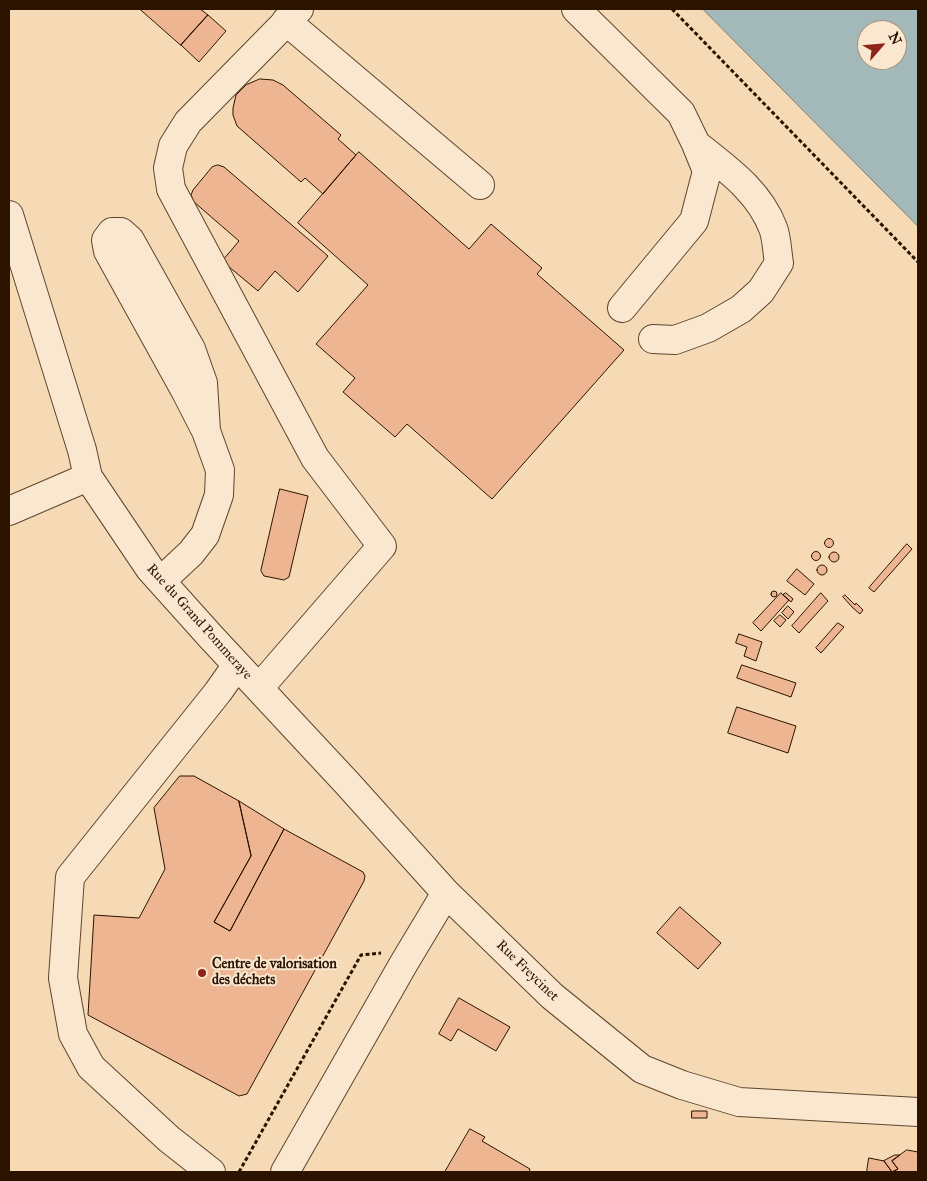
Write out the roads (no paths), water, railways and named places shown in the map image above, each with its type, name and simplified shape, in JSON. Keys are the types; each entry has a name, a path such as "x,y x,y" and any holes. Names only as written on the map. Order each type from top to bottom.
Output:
{"street":[{"path":"576,9 681,114 707,170 694,221 622,308"},
{"path":"259,688 382,546 315,458 171,189 168,168 173,146 188,122 292,15 480,186"},
{"path":"653,339 674,340 708,328 741,309 761,291 778,263 773,229 759,200 733,174 696,144"},
{"name":"Rue du Grand Pommeraye","path":"9,216 82,450 88,477 150,569 446,893"},
{"path":"161,581 191,553 205,535 219,495 220,470 206,431 182,383 108,251 106,240 112,232 120,232 130,240 191,350 203,383 206,431"},
{"path":"9,511 88,477"},
{"path":"211,1172 169,1139 91,1067 73,1034 63,978 70,877 218,692 237,664"},
{"path":"285,1172 446,893"},
{"name":"Rue Freycinet","path":"446,893 552,996 642,1069 682,1086 739,1102 918,1112"}],"place":[{"name":"Centre de valorisation des déchets","path":"202,973"}]}
